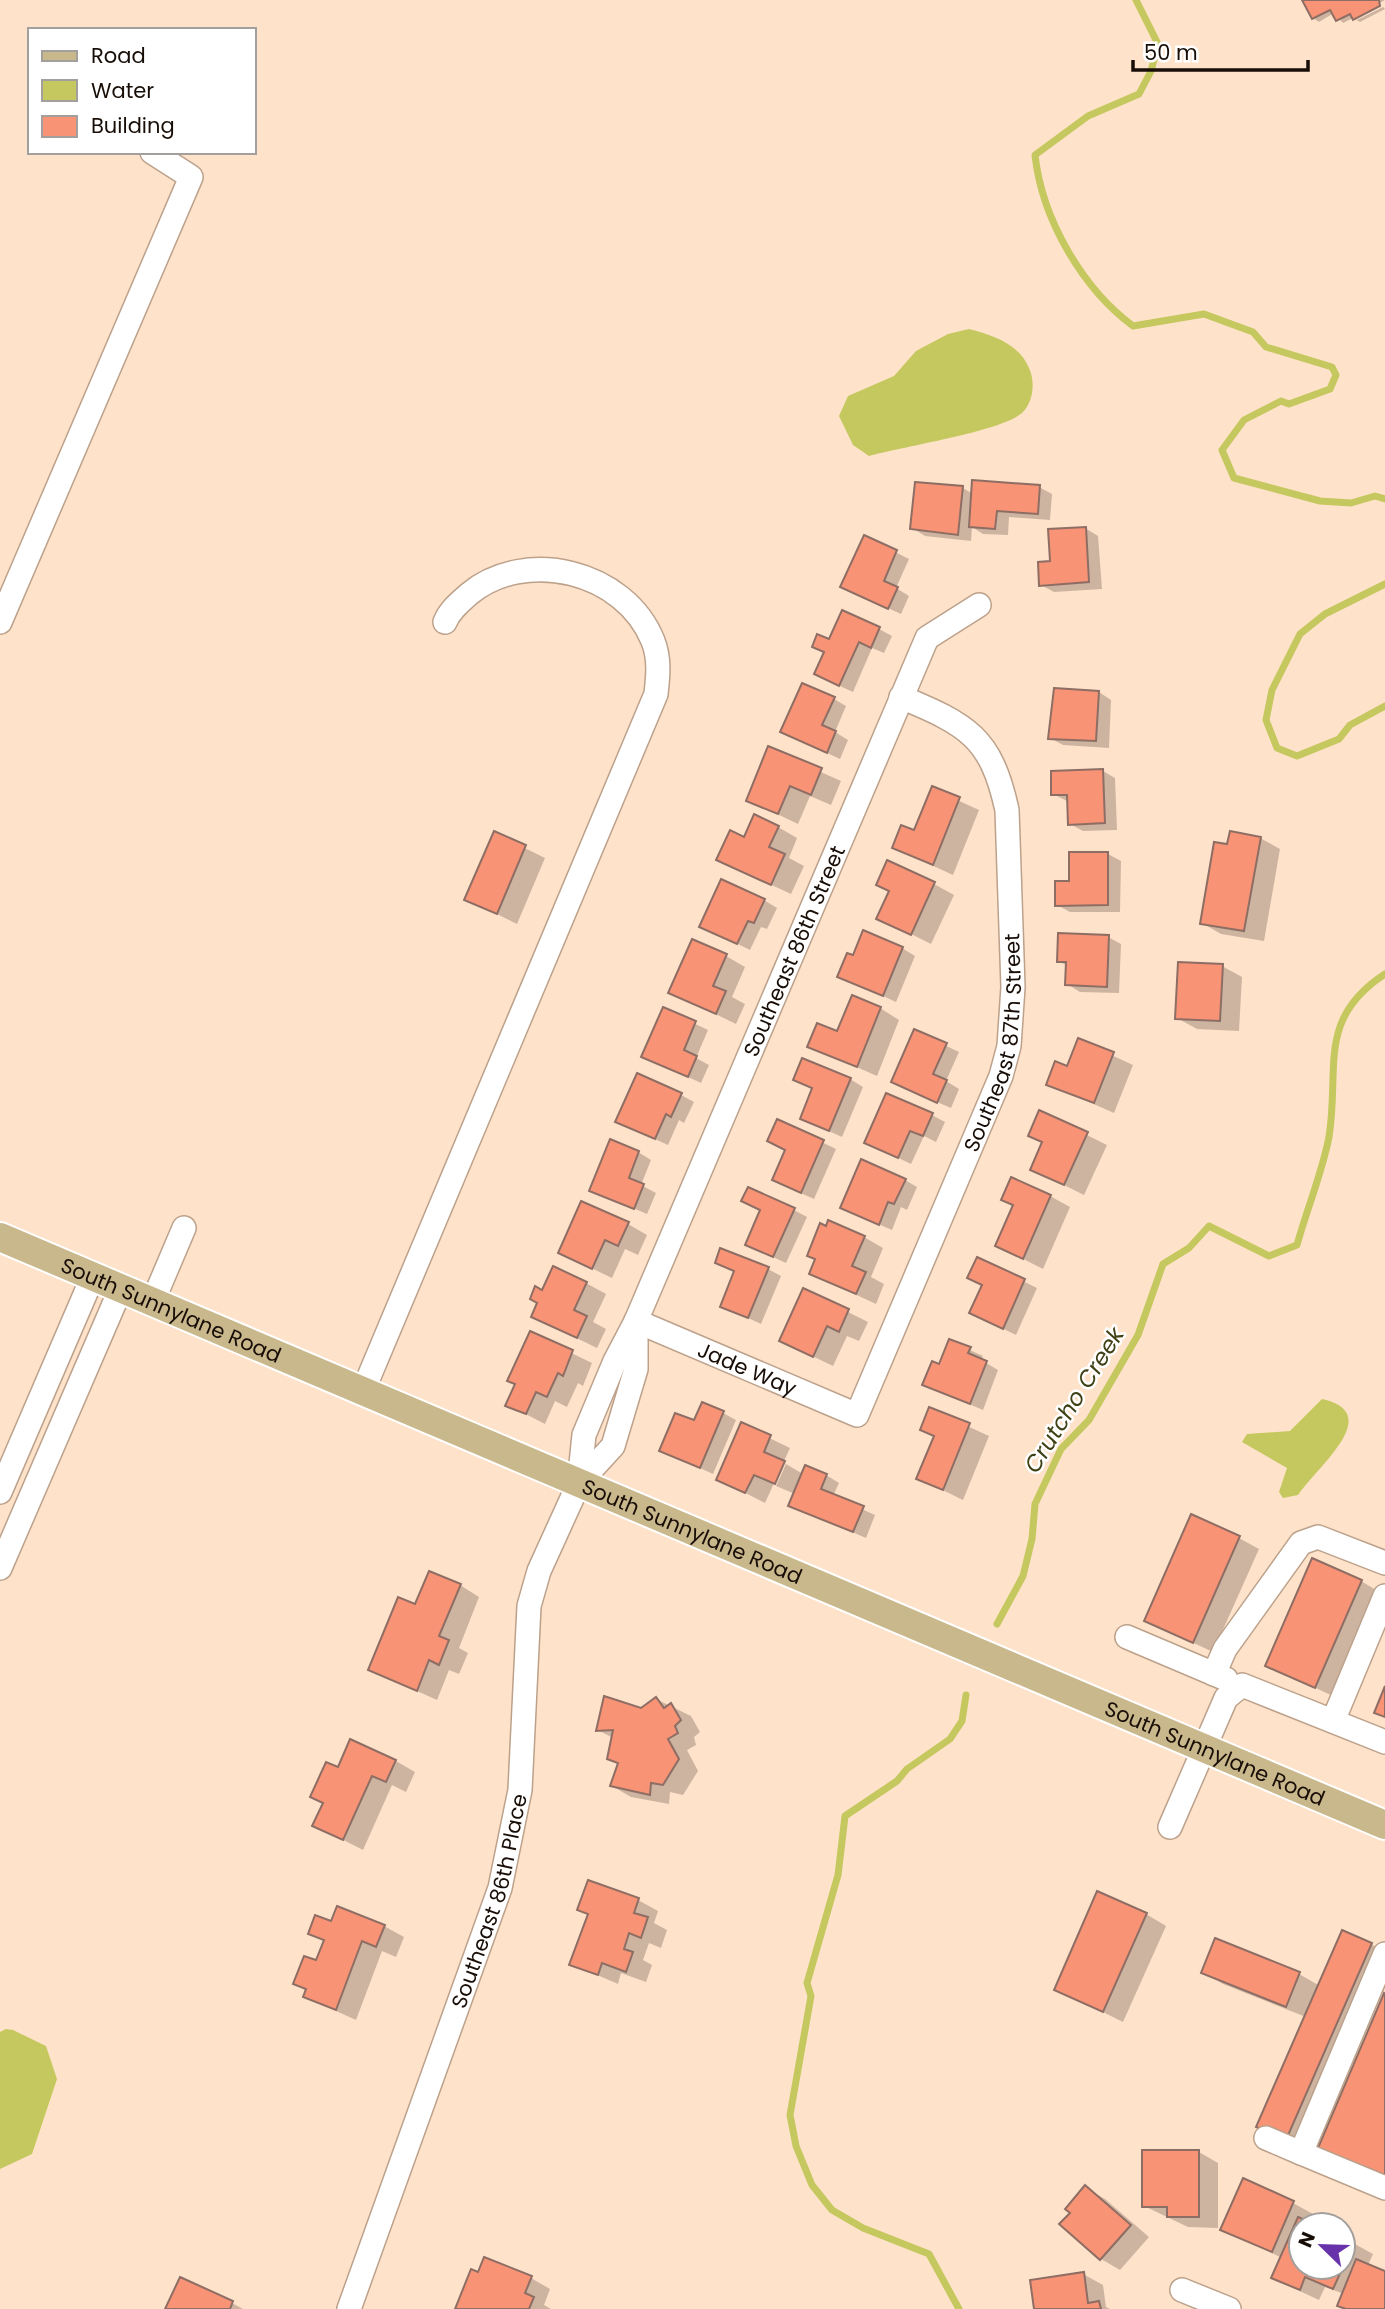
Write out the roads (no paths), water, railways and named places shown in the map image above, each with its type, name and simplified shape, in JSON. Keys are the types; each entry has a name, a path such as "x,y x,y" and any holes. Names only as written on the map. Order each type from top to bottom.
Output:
{"main road":[{"name":"South Sunnylane Road","path":"0,1237 1385,1825"}],"street":[{"path":"0,622 191,177 155,154"},
{"path":"363,1391 561,917 637,745 656,694 658,680 659,666 653,642 631,607 583,577 556,568 505,573 481,585 460,602 445,622"},
{"name":"Southeast 86th Street","path":"579,1483 584,1435 615,1361 636,1321 927,638 979,605"},
{"name":"Southeast 87th Street","path":"857,1415 1001,1076 1013,1015 1007,810 1000,778 975,737 935,711 901,697"},
{"path":"153,1301 184,1228"},
{"path":"26,1505 0,1493 93,1276"},
{"path":"0,1568 121,1288"},
{"name":"Jade Way","path":"636,1321 857,1415"},
{"name":"Southeast 86th Place","path":"349,2309 500,1888 520,1790 529,1606 540,1571 579,1483"},
{"path":"1214,1674 1225,1649 1301,1543 1318,1537 1385,1563"},
{"path":"1333,1721 1385,1596"},
{"path":"1127,1637 1385,1742"},
{"path":"1170,1826 1226,1698 1242,1685"},
{"path":"1301,2153 1383,1965"},
{"path":"1266,2138 1385,2188"},
{"path":"1182,2290 1229,2309"}],"water":[{"path":"969,329 1004,342 1025,360 1033,384 1029,402 1023,412 996,426 869,456 853,445 839,416 848,396 894,376 916,351 948,334"},
{"path":"1322,1399 1340,1406 1348,1416 1348,1428 1342,1441 1298,1495 1283,1498 1279,1492 1287,1468 1242,1442 1247,1434 1290,1431"},
{"path":"6,2029 46,2046 57,2079 32,2154 0,2169 0,2032"}],"waterway":[{"name":"Crutcho Creek","path":"1136,0 1158,44 1151,71 1139,94 1088,116 1035,155 1039,179 1056,227 1081,272 1114,310 1133,326 1204,314 1253,332 1266,347 1332,367 1336,375 1330,389 1289,404 1281,401 1244,420 1222,450 1234,478 1320,501 1351,503 1375,496 1385,499"},
{"name":"Crutcho Creek","path":"1385,584 1325,614 1300,634 1272,690 1266,720 1277,748 1297,756 1339,739 1350,725 1385,706"},
{"name":"Crutcho Creek","path":"997,1624 1023,1576 1032,1539 1035,1504 1061,1449 1089,1420 1138,1335 1163,1264 1189,1248 1209,1226 1269,1256 1297,1245 1329,1137 1333,1067 1340,1027 1349,1009 1363,991 1385,974"},
{"name":"Crutcho Creek","path":"959,2309 929,2254 863,2228 832,2210 812,2185 796,2146 790,2115 811,1996 807,1983 838,1875 845,1816 897,1781 907,1769 950,1739 962,1721 966,1695"}]}
